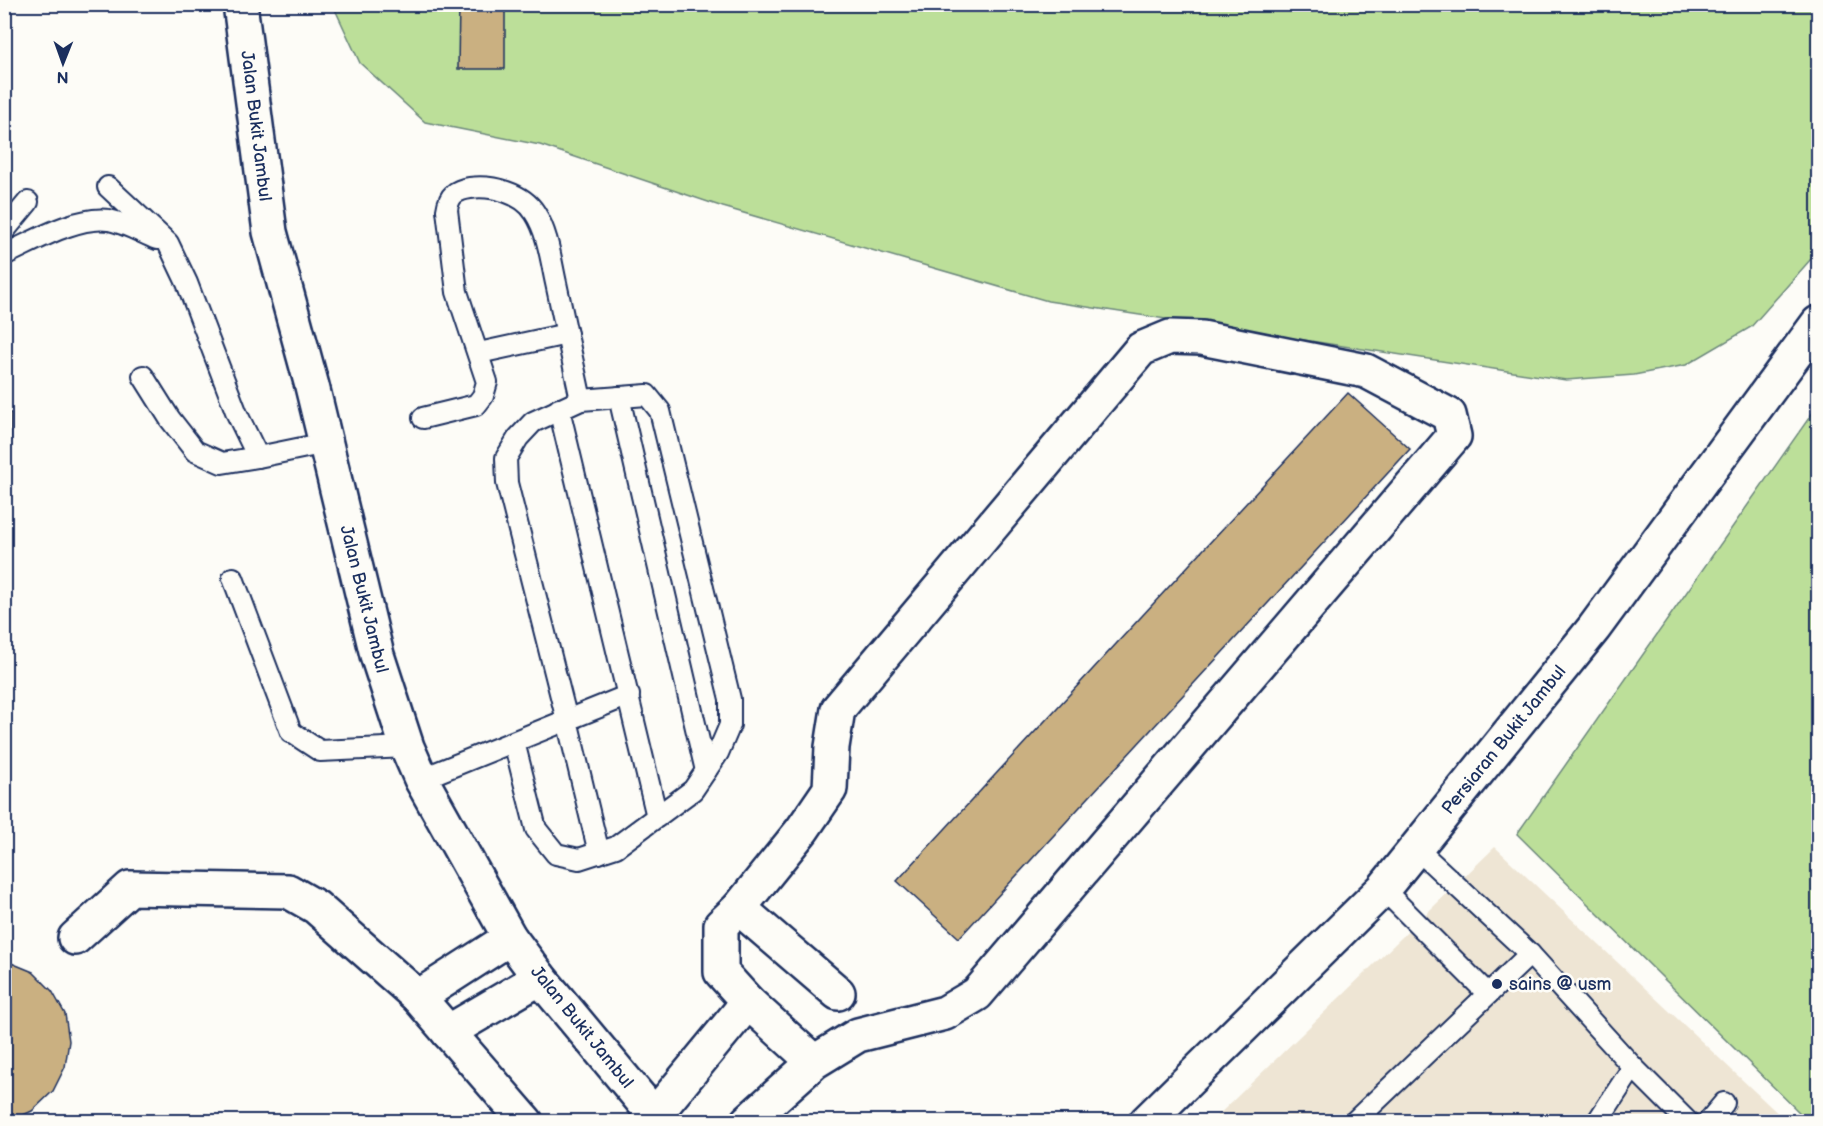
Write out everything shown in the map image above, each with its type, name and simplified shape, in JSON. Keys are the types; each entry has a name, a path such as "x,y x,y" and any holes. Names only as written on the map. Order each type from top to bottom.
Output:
{"street":[{"name":"Jalan Bukit Jambul","path":"240,4 270,232 326,443 377,655 407,747 421,779 510,938 540,978 657,1119"},
{"name":"Persiaran Bukit Jambul","path":"1146,1122 1383,889 1417,849 1594,628 1818,323"},
{"path":"747,1122 814,1062 858,1035 945,1012 977,994 1454,436 1449,415 1366,371 1202,338 1170,338 1141,349 838,709 832,747 830,789 802,830 739,908 721,924 721,972 748,1002 814,1062"},
{"path":"75,938 130,888 288,891 316,907 418,998 526,1122"},
{"path":"739,908 838,993"},
{"path":"418,998 510,938"},
{"path":"448,1032 540,978"},
{"path":"657,1119 748,1002"}],"lane":[{"path":"423,418 476,405 483,396 487,382 457,292 447,210 448,201 460,189 482,186 507,191 525,202 535,213 547,241 581,400"},
{"path":"108,187 168,243 187,283 237,414 258,457"},
{"path":"4,231 28,202"},
{"path":"4,255 53,232 88,221 109,220 168,243"},
{"path":"479,353 567,334"},
{"path":"143,376 170,419 195,451 222,464 326,443"},
{"path":"514,742 536,829 556,854 579,859 599,853 616,847 693,790 718,753 730,725 730,699 660,411 646,395 581,400 559,409 533,422 506,458 507,483 599,853"},
{"path":"619,397 706,771"},
{"path":"559,409 657,817"},
{"path":"234,578 291,732 320,751 407,747"},
{"path":"421,779 629,695"},
{"path":"1417,849 1530,954 1633,1067 1688,1122"},
{"path":"1383,889 1488,994"},
{"path":"1354,1122 1530,954"},
{"path":"1597,1122 1633,1067"},
{"path":"1708,1122 1724,1103"}],"shaded area":[{"name":"sains @ usm","path":"1495,847 1786,1121 1211,1122"}],"green space":[{"path":"333,5 1818,5 1818,251 1751,327 1686,365 1634,375 1566,380 1048,301 723,207 540,145 425,122 360,63"},
{"path":"1818,405 1818,1121 1809,1122 1517,834"}],"building":[{"path":"459,4 505,4 505,69 458,69"},
{"path":"1348,393 1410,449 959,938 897,881"},
{"path":"4,413 11,413 6,706 4,706"},
{"path":"4,960 33,972 52,991 65,1014 69,1041 65,1067 53,1091 32,1111 8,1122 4,1122"}],"place":[{"name":"sains @ usm","path":"1497,984"}]}
